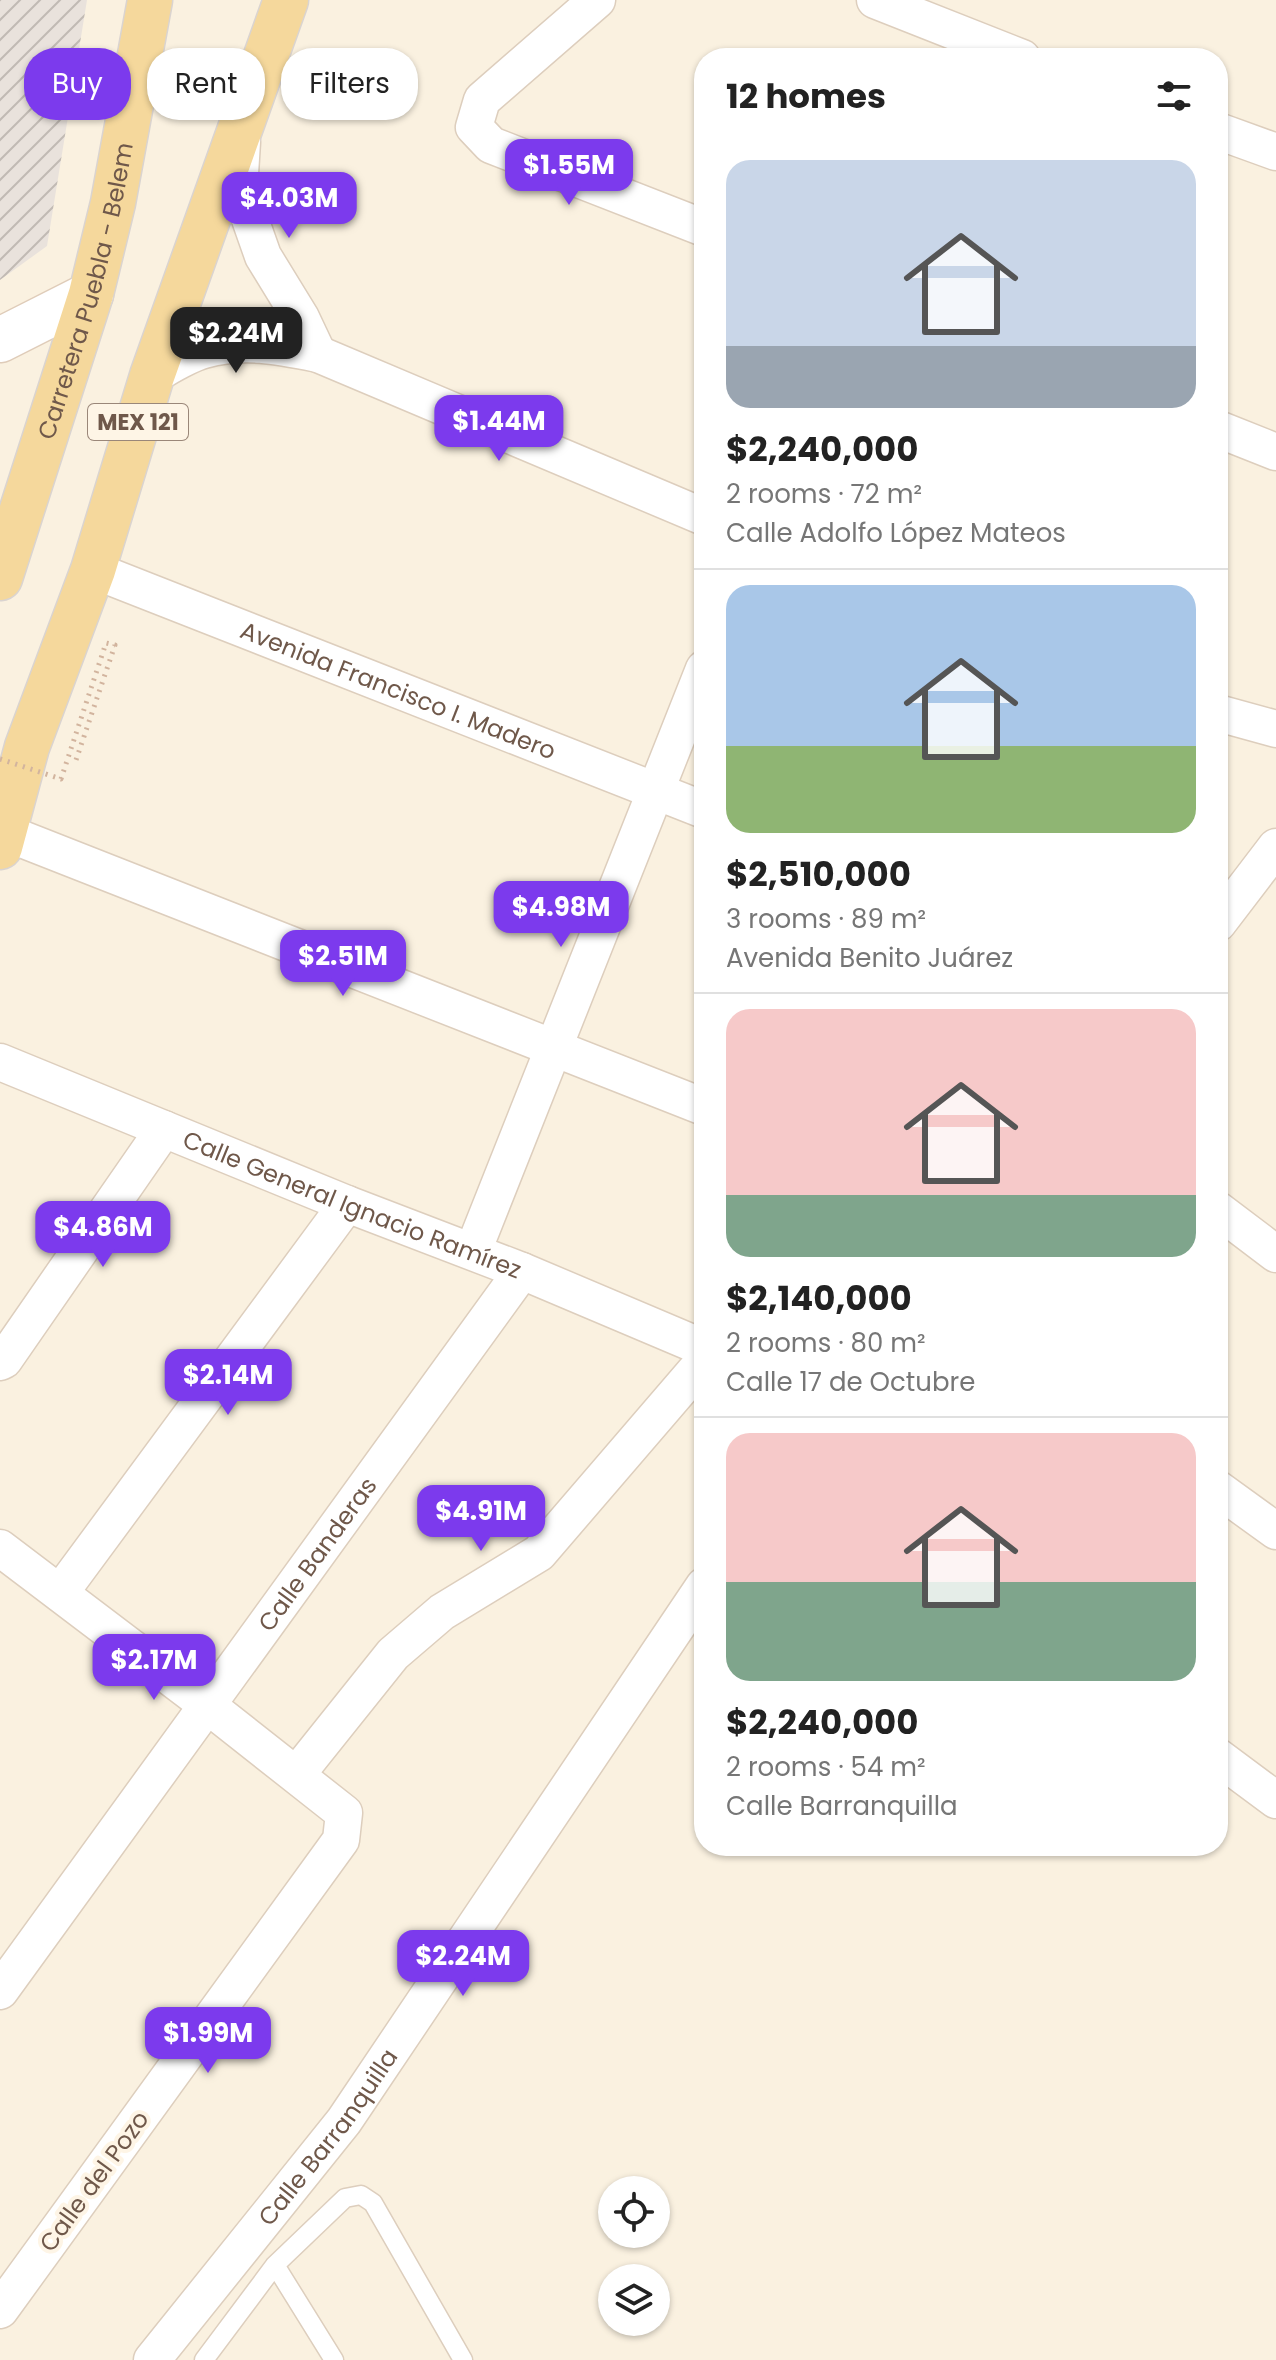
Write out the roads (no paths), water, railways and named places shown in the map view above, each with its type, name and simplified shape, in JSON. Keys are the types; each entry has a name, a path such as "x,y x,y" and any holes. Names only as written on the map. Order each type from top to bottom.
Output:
{"main road":[{"name":"Carretera Puebla - Belem","path":"0,578 91,294 113,203 150,0"},
{"name":"MEX 121","path":"2,840 27,747 93,570 152,376 286,0"}],"street":[{"path":"597,0 482,100 474,127 491,145 694,224"},
{"path":"875,0 946,45"},
{"path":"243,124 240,174 244,202 263,256 301,318 318,354"},
{"path":"1228,135 1276,152"},
{"path":"0,340 91,294"},
{"path":"152,376 201,351 236,344 268,344 318,354 694,513"},
{"path":"1228,433 1276,452"},
{"name":"Avenida Francisco I. Madero","path":"93,570 694,806"},
{"path":"473,1251 694,695"},
{"path":"1228,716 1276,729"},
{"path":"2,840 694,1103"},
{"path":"1228,910 1276,847"},
{"name":"Calle General Ignacio Ramírez","path":"0,1062 347,1204 473,1251 694,1344"},
{"path":"0,1362 164,1129"},
{"path":"60,1593 347,1204"},
{"path":"1228,1218 1276,1254"},
{"name":"Calle Banderas","path":"0,1991 522,1271"},
{"path":"0,1548 297,1774 393,1654 442,1612 539,1553 694,1373"},
{"path":"1228,1496 1276,1531"},
{"name":"Calle Barranquilla","path":"152,2360 344,2121 694,1601"},
{"path":"1228,1764 1276,1800"},
{"name":"Calle del Pozo","path":"0,2310 341,1840 344,1813 297,1774"}],"lane":[{"path":"204,2360 275,2265 345,2198 361,2195 373,2203 463,2360"},
{"path":"275,2265 334,2360"}]}
